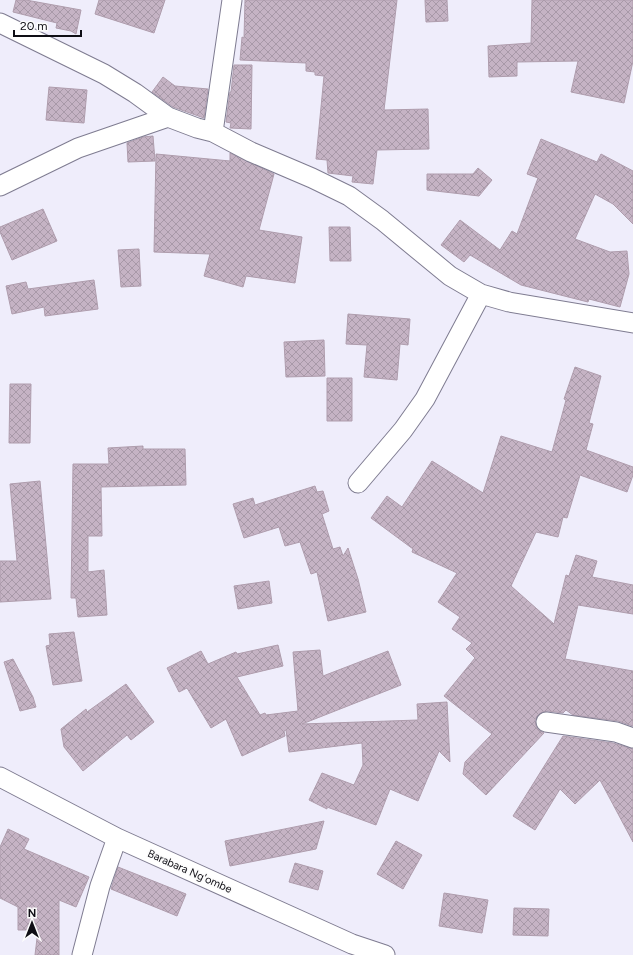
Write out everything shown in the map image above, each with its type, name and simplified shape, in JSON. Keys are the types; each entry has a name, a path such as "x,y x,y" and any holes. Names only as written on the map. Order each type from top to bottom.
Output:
{"street":[{"path":"213,132 232,0"},
{"path":"0,23 104,74 135,93 168,117 197,128 213,132 251,152 312,178 349,196 382,220 450,276 481,294 509,302 633,323"},
{"path":"0,186 78,148 168,117"},
{"path":"358,483 403,430 425,399 481,294"},
{"path":"546,722 616,732 633,738"},
{"name":"Barabara Ng'ombe","path":"0,777 117,838 352,944 385,955"},
{"path":"82,955 100,886 117,838"}],"building":[{"path":"16,0 26,0 81,10 76,34 71,31 56,28 57,23 13,12"},
{"path":"99,0 165,0 154,33 95,14"},
{"path":"245,0 397,0 384,110 428,109 429,149 377,150 373,184 352,182 353,176 328,173 327,160 316,159 324,76 315,75 315,72 306,71 306,63 240,60 242,37 244,38"},
{"path":"425,0 447,0 448,21 426,22"},
{"path":"532,0 633,0 633,61 624,103 571,92 578,61 517,62 517,76 489,77 488,46 531,43"},
{"path":"234,65 252,65 251,129 230,128 231,123 226,122"},
{"path":"163,77 175,86 208,89 204,118 173,107 152,92"},
{"path":"49,87 87,90 84,123 46,120"},
{"path":"153,136 155,161 128,162 127,143 143,137"},
{"path":"541,139 597,162 601,154 633,171 633,224 613,204 595,194 575,239 610,252 627,251 629,274 620,307 589,299 588,302 521,285 470,255 464,262 441,245 460,220 500,250 512,231 517,234 538,178 527,174"},
{"path":"230,153 274,174 259,230 302,237 295,283 246,276 243,287 204,276 210,254 154,252 156,154 230,161"},
{"path":"478,168 492,180 479,196 427,190 427,174 473,174"},
{"path":"43,209 57,241 12,260 0,232 0,227"},
{"path":"329,227 350,227 351,261 330,261"},
{"path":"139,249 141,286 121,287 118,250"},
{"path":"94,280 98,309 45,316 44,307 12,314 6,286 26,282 28,289"},
{"path":"348,314 410,319 408,345 400,344 397,380 364,377 367,345 346,344"},
{"path":"324,340 325,376 286,377 284,342"},
{"path":"575,367 601,376 589,423 593,424 586,450 633,467 633,475 627,492 580,475 567,518 563,517 558,537 536,532 511,586 554,624 566,575 569,576 576,555 597,561 592,577 633,585 633,614 578,605 565,659 633,671 633,726 618,721 573,715 566,710 563,713 548,711 542,712 535,720 536,726 544,733 486,795 463,774 465,762 492,734 444,696 475,658 466,649 472,643 452,629 460,617 438,602 457,573 412,552 413,549 371,518 387,496 402,507 432,461 483,493 501,436 552,452 566,400 564,399"},
{"path":"327,378 352,378 352,421 327,421"},
{"path":"10,384 31,384 30,443 9,443"},
{"path":"143,446 143,449 185,449 186,485 101,487 102,536 88,536 88,572 104,570 107,615 78,617 76,598 71,598 73,464 109,464 108,448"},
{"path":"40,481 51,599 0,602 0,561 17,561 10,484"},
{"path":"315,486 317,492 323,491 329,511 322,514 333,549 340,547 343,556 348,548 358,579 366,612 328,621 317,572 311,574 300,542 285,546 279,527 244,538 233,504 253,498 255,505"},
{"path":"269,581 272,603 238,609 234,586"},
{"path":"74,632 82,681 53,685 46,646 50,645 49,634"},
{"path":"278,645 283,666 237,677 260,715 265,713 266,715 298,711 293,652 320,650 323,676 388,651 401,685 302,724 418,720 417,704 447,702 450,762 439,751 418,801 390,789 376,825 327,807 327,809 309,800 322,773 354,785 363,765 362,743 289,752 286,730 284,731 285,736 242,756 226,719 211,728 187,688 179,692 167,668 201,651 208,664 236,652 237,654"},
{"path":"13,659 33,697 36,707 20,711 4,662"},
{"path":"126,684 154,722 131,740 127,735 83,771 64,747 61,729 86,709 87,712"},
{"path":"563,736 613,743 633,749 633,842 600,780 575,804 560,789 535,830 513,816"},
{"path":"324,821 316,849 230,866 225,841"},
{"path":"8,829 29,839 24,849 89,877 76,907 59,900 59,955 35,955 38,930 18,930 18,907 0,898 0,847"},
{"path":"396,841 422,855 403,889 377,874"},
{"path":"295,863 323,871 318,890 289,882"},
{"path":"118,867 186,894 177,916 111,889"},
{"path":"444,893 488,900 482,933 439,926"},
{"path":"514,908 549,909 548,936 513,935"}]}
